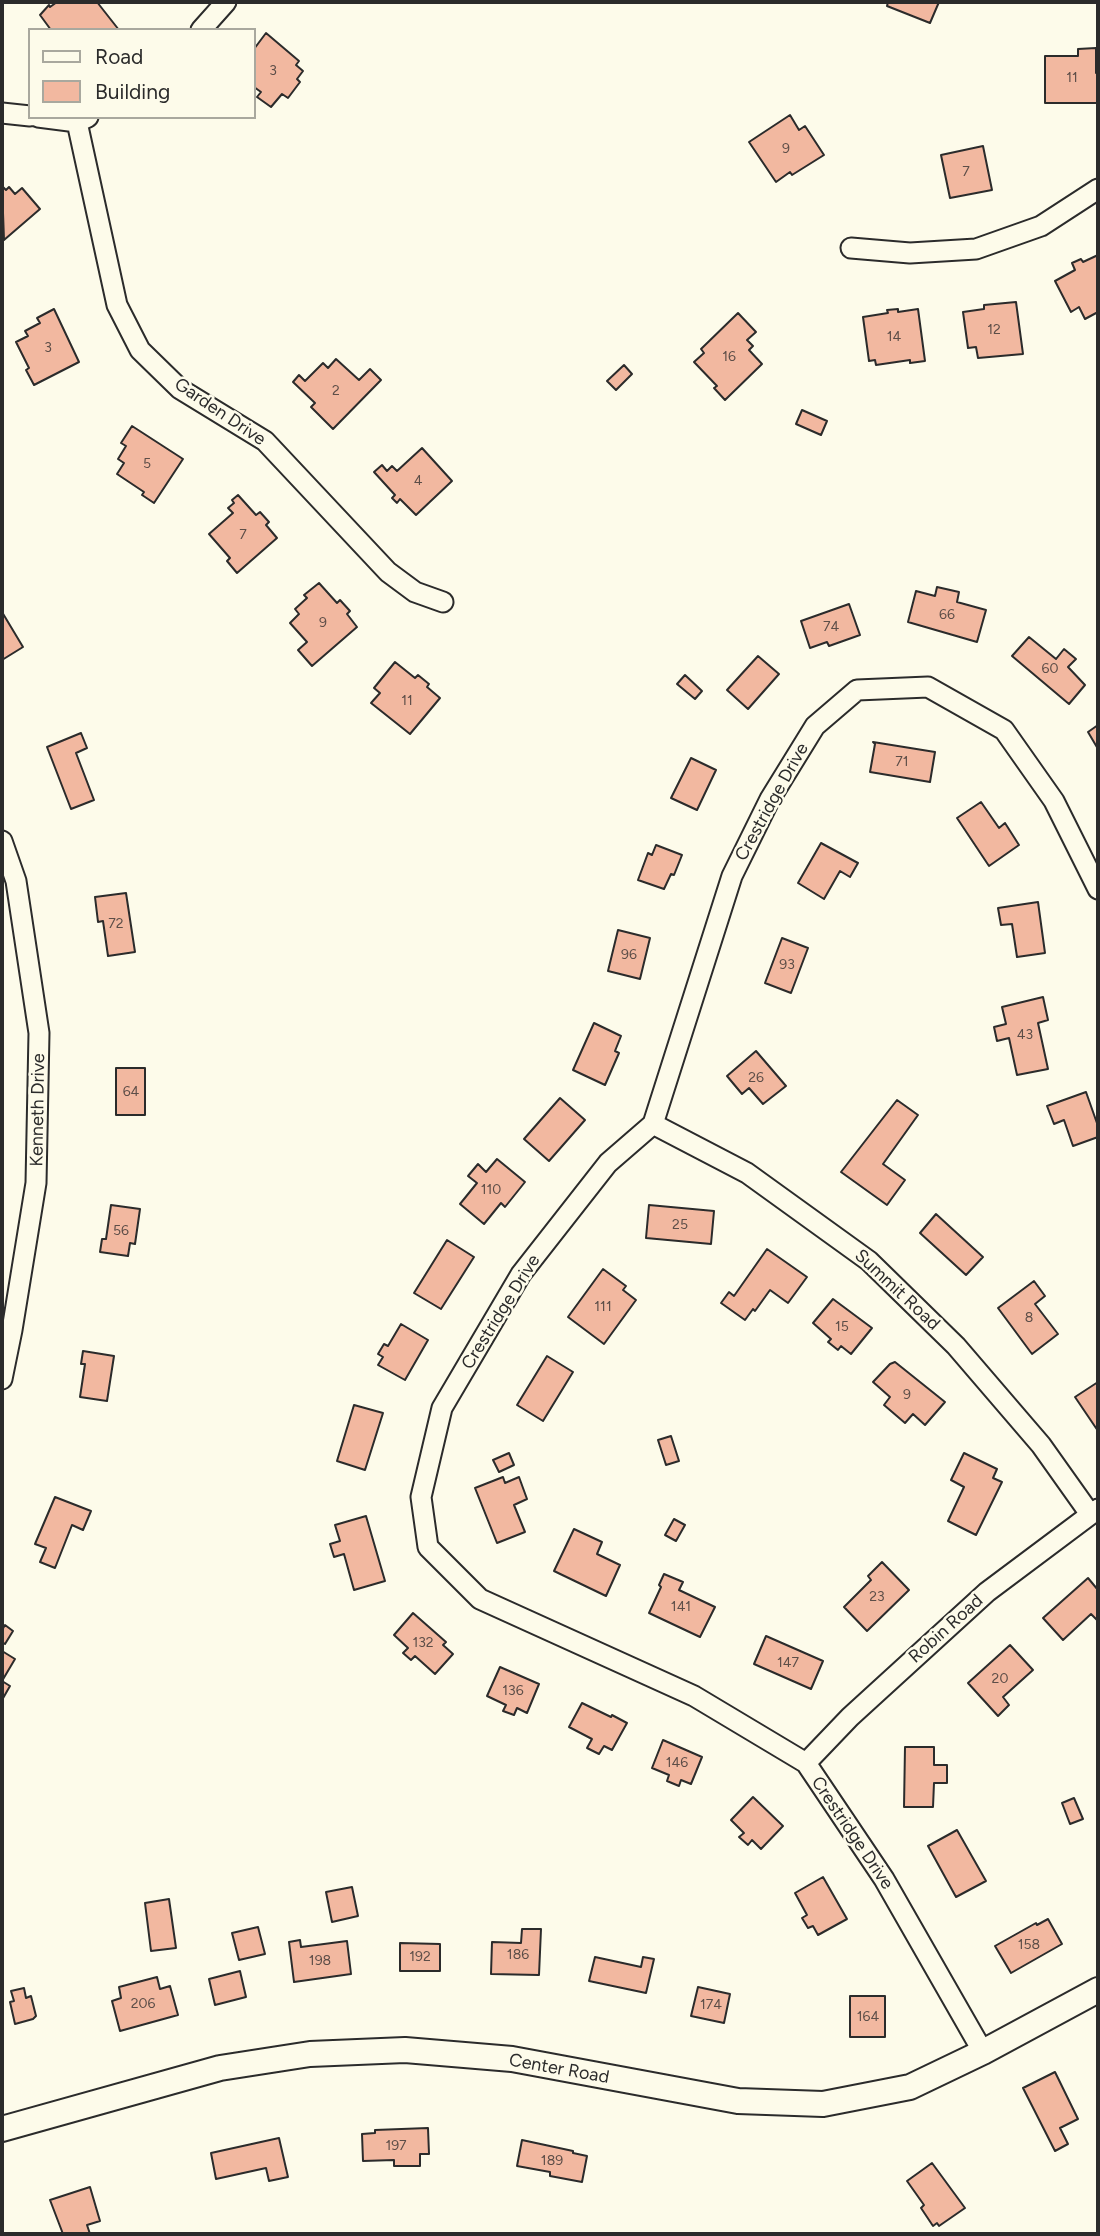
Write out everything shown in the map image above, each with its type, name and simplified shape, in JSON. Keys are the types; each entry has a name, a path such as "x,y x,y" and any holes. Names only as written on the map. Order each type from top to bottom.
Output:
{"street":[{"path":"203,28 226,2"},
{"path":"2,113 28,116"},
{"name":"Garden Drive","path":"83,120 117,305 140,350 180,389 265,441 388,572 415,592 443,602"},
{"path":"851,248 910,253 976,249 1041,226 1098,189"},
{"name":"Crestridge Drive","path":"983,2052 884,1879 806,1763 694,1696 480,1599 428,1547 422,1497 442,1408 521,1274 608,1163 653,1124 732,876 770,799 814,726 857,690 928,687 1004,730 1054,801 1098,889"},
{"name":"Kenneth Drive","path":"2,841 16,881 39,1033 36,1183 2,1379"},
{"name":"Summit Road","path":"653,1124 747,1173 869,1261 956,1346 1094,1512"},
{"name":"Robin Road","path":"806,1763 850,1717 987,1592 1094,1512"},
{"name":"Center Road","path":"2,2129 220,2068 310,2053 405,2050 512,2059 738,2101 823,2104 910,2087 983,2052 1098,1990"}],"building":[{"path":"57,2 97,2 117,28 50,28 40,15 49,5 50,7"},
{"path":"888,2 939,2 930,23 887,6"},
{"path":"266,33 299,61 296,65 303,71 297,79 300,82 288,98 282,94 271,107 257,97 261,92 256,88 256,46"},
{"path":"1096,48 1097,103 1045,103 1045,56 1078,56 1078,49"},
{"path":"790,115 799,130 805,126 824,155 776,182 749,142"},
{"path":"983,146 992,190 950,198 941,155"},
{"path":"2,186 6,190 9,187 15,194 22,188 40,209 4,240"},
{"path":"1098,255 1098,312 1085,319 1079,307 1071,312 1055,281 1075,270 1072,263 1081,259 1083,262"},
{"path":"1016,302 1023,354 978,358 976,347 968,348 963,312 984,309 984,305"},
{"path":"54,309 79,362 34,385 16,342 28,336 25,331 40,323 37,318"},
{"path":"898,309 898,312 918,309 925,361 910,363 910,360 876,365 875,360 869,361 863,317"},
{"path":"738,313 756,332 747,340 753,346 749,350 762,364 725,400 714,388 717,386 694,362 704,353 701,349"},
{"path":"336,359 359,380 370,369 381,380 333,429 311,407 315,403 293,382 299,375 305,381 323,363 328,368"},
{"path":"624,365 632,374 616,390 607,381"},
{"path":"802,410 827,421 821,435 796,424"},
{"path":"132,426 183,459 154,503 142,495 144,492 117,474 124,463 118,459 126,446 121,443"},
{"path":"422,448 452,481 416,515 400,499 397,503 392,498 395,495 374,472 382,465 387,471 392,466 397,471"},
{"path":"238,495 256,515 260,512 277,538 237,573 227,561 230,558 209,534 233,513 228,508"},
{"path":"319,583 337,603 340,600 350,611 347,614 357,627 312,666 298,650 307,642 290,623 299,614 295,609 307,598 304,595"},
{"path":"937,587 959,592 957,602 986,610 977,642 908,622 916,591 935,596"},
{"path":"849,604 860,635 829,646 827,642 810,648 801,621"},
{"path":"2,612 23,647 2,660"},
{"path":"1029,637 1056,659 1064,649 1076,659 1068,667 1085,685 1069,704 1012,656"},
{"path":"758,656 779,674 748,709 727,690"},
{"path":"395,662 415,678 418,675 440,698 410,734 371,703 380,693 374,688"},
{"path":"685,675 702,691 695,699 677,684"},
{"path":"1098,725 1098,749 1088,732"},
{"path":"81,733 87,748 76,753 94,800 71,809 47,747"},
{"path":"873,742 935,752 930,782 870,772 875,744"},
{"path":"691,758 716,770 697,810 671,798"},
{"path":"981,802 999,828 1005,823 1019,845 989,866 957,818"},
{"path":"821,843 858,863 850,877 840,871 824,899 798,883"},
{"path":"656,845 682,855 674,875 671,874 664,889 638,880 648,853 652,855"},
{"path":"126,893 135,952 108,956 103,921 98,922 95,897"},
{"path":"1038,902 1045,953 1017,957 1012,924 1001,925 998,908"},
{"path":"618,930 650,938 640,979 608,971"},
{"path":"782,938 808,948 791,993 765,983"},
{"path":"1043,997 1048,1020 1038,1023 1048,1069 1017,1075 1009,1038 997,1041 994,1027 1006,1024 1002,1007"},
{"path":"594,1023 621,1036 615,1051 619,1053 605,1085 573,1070"},
{"path":"756,1051 786,1086 763,1104 749,1088 742,1094 727,1076"},
{"path":"116,1068 145,1068 145,1115 116,1115"},
{"path":"1086,1092 1098,1126 1098,1137 1073,1146 1064,1120 1054,1124 1047,1106"},
{"path":"560,1098 585,1120 549,1161 524,1139"},
{"path":"897,1100 918,1115 883,1164 905,1180 887,1205 841,1172"},
{"path":"497,1159 525,1182 505,1207 501,1203 484,1224 460,1204 477,1183 468,1176 478,1164 486,1172"},
{"path":"111,1205 140,1209 135,1244 130,1243 128,1256 100,1252 102,1239 106,1239"},
{"path":"649,1205 714,1211 711,1244 646,1238"},
{"path":"936,1214 983,1257 966,1275 920,1233"},
{"path":"447,1240 474,1257 441,1309 414,1293"},
{"path":"767,1249 807,1277 788,1303 770,1290 745,1320 721,1303 729,1292 734,1296"},
{"path":"603,1269 626,1286 623,1290 636,1300 604,1344 568,1317"},
{"path":"1034,1281 1045,1296 1035,1304 1058,1334 1032,1354 998,1308"},
{"path":"833,1299 872,1328 851,1354 841,1346 838,1350 828,1342 831,1339 813,1323"},
{"path":"401,1324 428,1340 405,1380 378,1365 383,1357 378,1354 384,1344 388,1346"},
{"path":"83,1351 114,1356 107,1401 80,1397 85,1364 81,1364"},
{"path":"547,1356 573,1372 543,1421 517,1405"},
{"path":"895,1362 945,1402 925,1425 913,1414 905,1423 884,1405 890,1397 873,1382"},
{"path":"1098,1382 1098,1431 1075,1397"},
{"path":"354,1405 383,1413 365,1470 337,1461"},
{"path":"671,1436 679,1461 666,1465 658,1440"},
{"path":"509,1453 514,1465 499,1472 493,1460"},
{"path":"964,1453 997,1469 993,1478 1002,1482 976,1535 948,1521 964,1487 951,1480"},
{"path":"503,1477 505,1483 519,1477 527,1499 514,1505 525,1532 497,1543 475,1488"},
{"path":"55,1497 91,1511 83,1530 72,1525 55,1568 40,1562 46,1548 35,1544"},
{"path":"366,1516 385,1581 354,1590 344,1554 334,1557 330,1544 340,1541 335,1525"},
{"path":"674,1519 685,1525 676,1541 665,1535"},
{"path":"574,1529 602,1542 597,1554 620,1565 606,1596 554,1571"},
{"path":"882,1562 909,1590 867,1631 844,1607 871,1580 868,1576"},
{"path":"664,1574 683,1582 679,1590 715,1607 700,1637 649,1613"},
{"path":"1088,1578 1098,1590 1098,1621 1091,1614 1063,1640 1043,1618"},
{"path":"413,1613 446,1642 443,1645 453,1654 435,1674 415,1656 411,1660 403,1653 408,1648 394,1635"},
{"path":"5,1625 13,1631 5,1644 2,1642 2,1630"},
{"path":"766,1636 823,1661 811,1689 754,1664"},
{"path":"1010,1645 1033,1670 1003,1697 1009,1705 998,1716 968,1683"},
{"path":"2,1651 15,1659 2,1681"},
{"path":"500,1667 539,1684 527,1713 517,1708 514,1715 503,1711 506,1705 487,1696"},
{"path":"2,1681 10,1686 2,1700"},
{"path":"582,1703 627,1723 612,1750 604,1746 599,1754 587,1748 592,1739 569,1727"},
{"path":"663,1740 702,1757 691,1784 681,1780 679,1786 667,1781 669,1775 652,1768"},
{"path":"905,1747 934,1747 934,1765 947,1765 947,1783 934,1783 933,1807 904,1807"},
{"path":"753,1797 783,1826 761,1849 752,1840 748,1845 739,1837 744,1833 731,1820"},
{"path":"1074,1798 1083,1819 1070,1824 1062,1803"},
{"path":"957,1830 986,1881 956,1897 928,1846"},
{"path":"823,1877 847,1919 818,1935 813,1926 808,1928 802,1918 807,1915 795,1893"},
{"path":"352,1887 358,1916 332,1922 326,1892"},
{"path":"169,1899 176,1948 151,1951 145,1903"},
{"path":"1048,1919 1062,1944 1011,1973 995,1946"},
{"path":"258,1927 265,1954 239,1960 232,1933"},
{"path":"522,1929 541,1929 539,1975 491,1974 492,1942 521,1943"},
{"path":"300,1940 301,1947 347,1941 351,1974 294,1982 289,1942"},
{"path":"400,1943 440,1944 440,1971 400,1971"},
{"path":"595,1957 641,1967 643,1957 654,1959 646,1993 589,1981"},
{"path":"240,1971 246,1997 215,2005 209,1979"},
{"path":"157,1977 160,1989 170,1986 178,2015 120,2031 112,2001 121,1998 119,1987"},
{"path":"698,1987 730,1994 724,2023 691,2016"},
{"path":"24,1988 26,1998 31,1996 36,2016 15,2024 10,2002 14,2001 11,1991"},
{"path":"850,1996 885,1996 885,2037 850,2037"},
{"path":"1055,2072 1078,2119 1060,2128 1068,2144 1055,2151 1023,2088"},
{"path":"428,2128 429,2154 420,2154 420,2166 394,2166 394,2160 363,2161 362,2134 375,2133 375,2130"},
{"path":"279,2138 288,2177 269,2181 266,2168 216,2179 211,2153"},
{"path":"522,2140 587,2156 582,2182 517,2166"},
{"path":"932,2163 965,2208 939,2226 937,2223 933,2226 921,2208 924,2205 907,2181"},
{"path":"90,2187 100,2221 87,2225 90,2234 63,2234 50,2200"}]}
